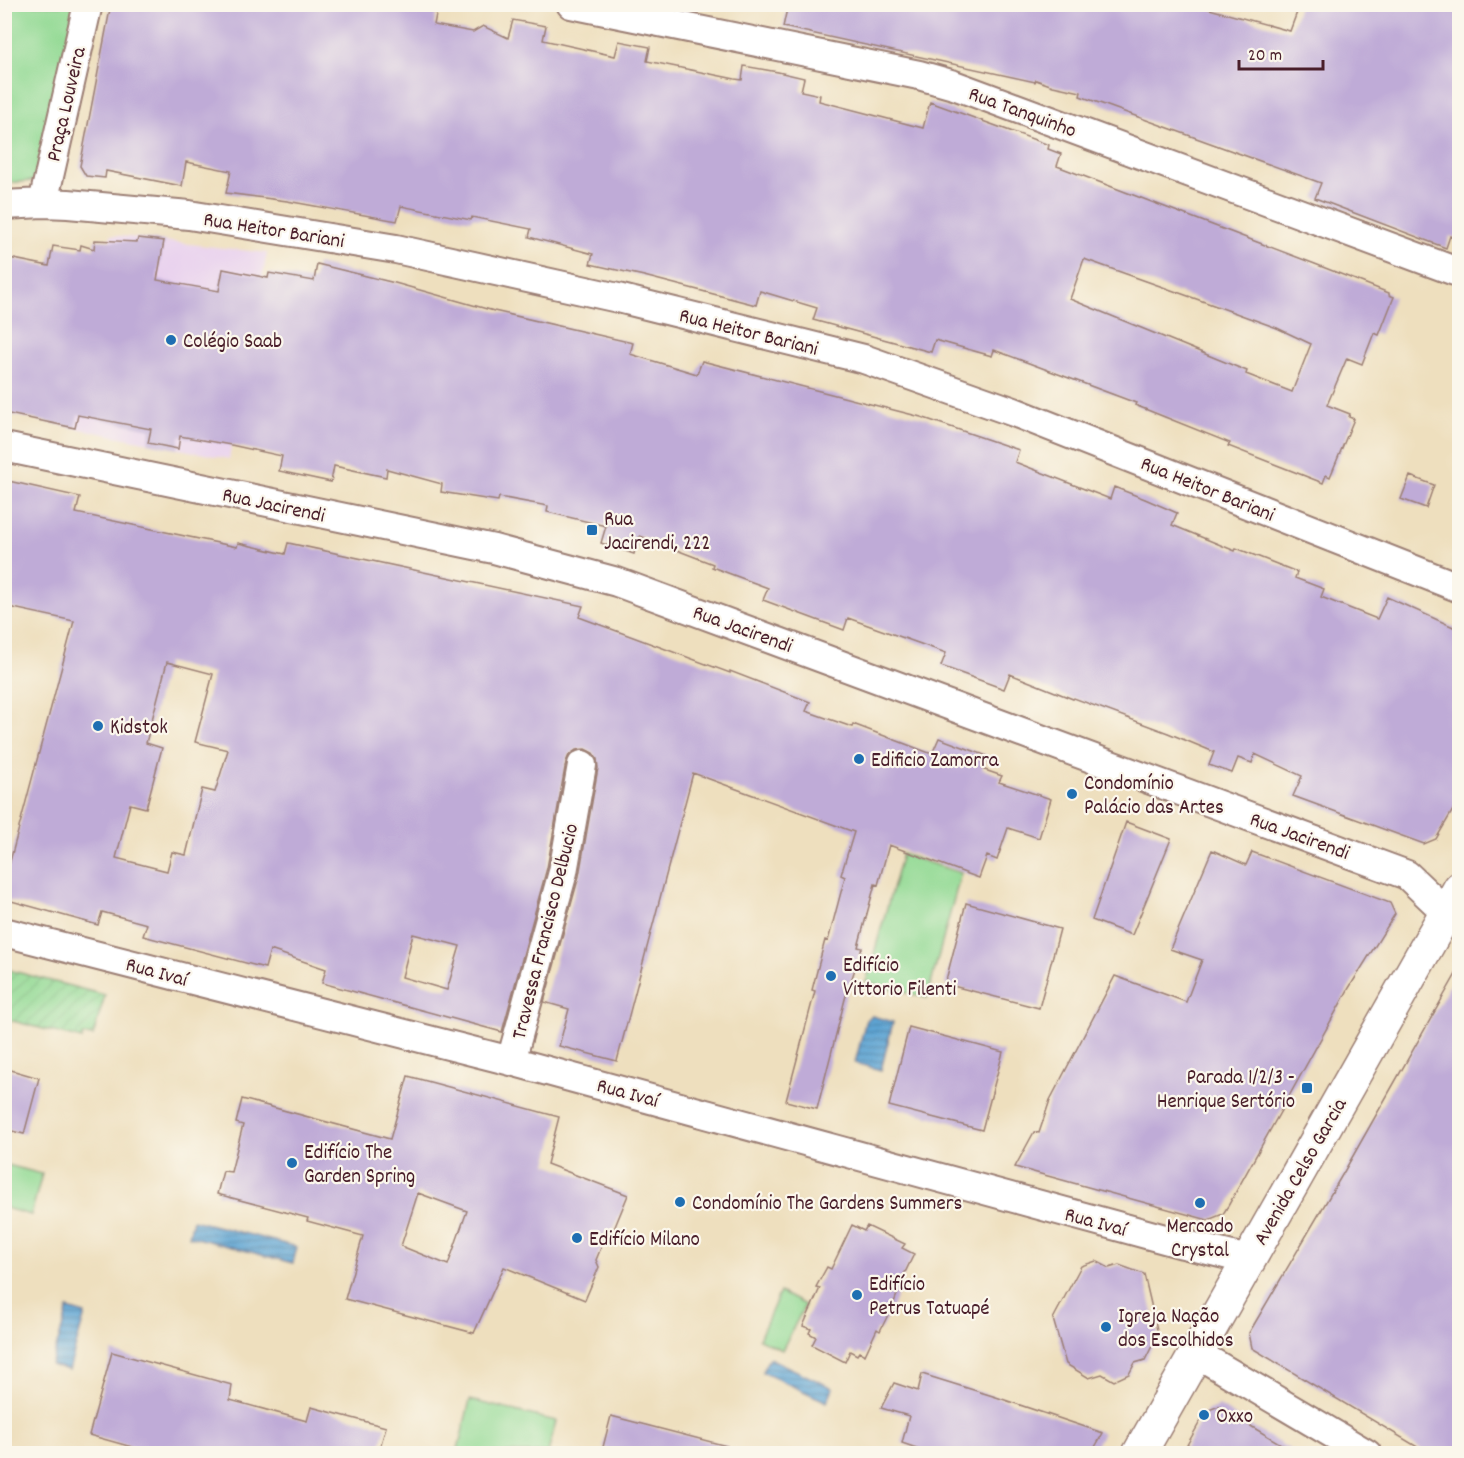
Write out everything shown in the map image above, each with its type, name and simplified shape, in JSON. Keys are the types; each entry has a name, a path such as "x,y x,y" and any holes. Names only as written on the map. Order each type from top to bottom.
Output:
{"main road":[{"name":"Avenida Celso Garcia","path":"1139,1454 1453,900"}],"street":[{"name":"Praça Louveira","path":"43,203 88,4"},
{"name":"Rua Tanquinho","path":"571,4 919,75 954,85 1460,273"},
{"name":"Rua Heitor Bariani","path":"4,206 43,203 189,215 396,249 618,298 864,359 1014,412 1460,588"},
{"name":"Rua Jacirendi","path":"4,447 494,549 616,582 1407,875 1453,900"},
{"name":"Travessa Francisco Delbucio","path":"511,1061 563,872 582,765"},
{"name":"Rua Ivaí","path":"4,932 511,1061 1248,1260"},
{"path":"1196,1353 1366,1454"}],"shaded area":[{"name":"Colégio Saab","path":"111,235 267,253 229,459 75,428"}],"green space":[{"path":"5,5 76,5 36,178 33,181 5,183"},
{"path":"902,854 961,873 927,998 866,982"},
{"path":"5,969 105,995 93,1036 83,1035 82,1039 5,1019"},
{"path":"4,1164 42,1174 31,1215 5,1208"},
{"path":"780,1292 805,1305 782,1350 759,1339"},
{"path":"470,1400 556,1421 548,1453 457,1453"}],"water":[{"path":"872,1016 893,1022 881,1070 855,1063 866,1020"},
{"path":"193,1220 297,1247 293,1263 189,1236"},
{"path":"68,1309 85,1314 69,1370 51,1365"},
{"path":"769,1358 833,1388 827,1402 762,1372"}],"building":[{"path":"111,4 438,4 434,25 473,32 483,26 508,38 513,20 546,26 543,40 615,56 619,41 650,47 647,61 735,79 742,80 744,66 778,72 804,78 801,91 820,95 819,101 923,128 930,102 1049,145 1048,149 1061,154 1057,166 1315,264 1394,297 1379,335 1374,333 1362,364 1347,358 1327,405 1350,414 1349,417 1354,419 1330,477 1326,475 1323,483 1228,446 1230,443 1135,405 1136,403 994,350 992,356 935,340 931,352 813,320 817,308 760,291 756,305 590,264 593,254 529,237 531,229 401,206 397,221 287,201 226,193 231,171 186,162 182,186 106,171 105,178 86,176 80,166","holes":["1084,259 1277,328 1311,344 1292,392 1246,374 1247,371 1070,299"]},
{"path":"788,4 983,4 998,10 1000,4 1191,4 1290,31 1300,4 1460,4 1460,240 1450,236 1446,248 1315,198 1321,183 1080,96 1081,92 1036,80 1035,82 783,27"},
{"path":"138,238 164,241 157,280 219,291 223,269 268,278 269,273 314,281 317,264 494,311 633,343 630,354 697,374 702,361 921,417 1019,450 1015,462 1110,499 1114,487 1177,513 1172,525 1235,551 1236,548 1297,572 1295,578 1324,589 1321,597 1377,619 1387,597 1460,630 1460,798 1436,839 1424,844 1293,796 1302,776 1255,754 1252,763 1238,758 1232,773 1209,765 1214,752 1168,733 1010,674 1004,689 941,666 946,653 848,618 844,630 763,600 768,588 640,536 634,554 601,543 606,526 547,512 548,506 499,497 498,501 441,492 442,484 387,469 386,477 334,466 331,482 279,471 282,456 231,445 180,436 178,449 148,443 151,429 78,415 75,428 4,413 4,257 49,266 53,246 80,250 81,245 94,249 95,240 137,242"},
{"path":"1410,476 1434,485 1426,508 1401,499"},
{"path":"4,480 80,497 76,513 237,547 238,543 285,554 288,543 583,606 579,617 810,702 806,711 852,727 853,724 932,754 939,738 987,756 982,769 1002,776 999,782 1051,799 1039,838 1008,828 997,860 987,856 979,878 889,845 878,885 875,884 858,947 862,948 845,999 817,1109 786,1101 815,991 812,990 825,940 828,941 845,877 841,875 854,832 693,773 617,1061 559,1046 569,1009 544,1002 579,876 598,768 597,759 593,753 585,749 576,750 569,755 566,762 547,868 502,1032 322,983 326,969 270,950 265,968 143,936 147,924 102,912 98,925 4,899 4,884 74,621 4,606","holes":["167,662 213,674 195,742 228,750 215,792 202,789 186,855 172,852 167,871 116,858 130,804 146,808 162,748 146,743","413,934 460,946 447,990 402,977"]},
{"path":"1126,822 1171,839 1132,935 1092,920"},
{"path":"1212,850 1246,865 1252,852 1390,903 1395,914 1349,988 1228,1206 1223,1214 1208,1220 1015,1167 1034,1132 1039,1133 1050,1100 1115,976 1186,1002 1202,960 1170,949"},
{"path":"966,903 1060,929 1039,1008 945,984"},
{"path":"1460,967 1460,1454 1429,1454 1252,1348 1249,1333"},
{"path":"909,1027 1003,1052 982,1130 889,1106"},
{"path":"4,1068 39,1078 24,1134 4,1129"},
{"path":"408,1076 559,1117 547,1164 628,1195 614,1229 607,1233 596,1260 599,1267 585,1300 504,1267 474,1333 345,1299 363,1236 307,1221 308,1218 217,1194 223,1171 231,1172 243,1125 236,1123 242,1099 390,1139","holes":["418,1193 467,1211 448,1265 401,1246"]},
{"name":"Edifício Petrus Tatuapé","path":"852,1225 864,1231 867,1226 905,1244 902,1248 914,1254 896,1291 898,1292 893,1305 880,1331 877,1329 865,1355 859,1352 857,1355 850,1351 845,1362 812,1345 816,1337 809,1333 811,1329 803,1326 820,1288 816,1287 827,1267 831,1269"},
{"name":"Igreja Nação dos Escolhidos","path":"1096,1261 1109,1268 1119,1265 1144,1274 1158,1334 1145,1360 1135,1363 1129,1374 1114,1381 1102,1374 1089,1378 1066,1364 1053,1319 1081,1266"},
{"path":"112,1352 232,1385 230,1400 307,1421 311,1407 386,1427 378,1454 157,1454 89,1435"},
{"path":"922,1374 1103,1433 1091,1454 934,1454 902,1443 909,1416 881,1408 894,1383 918,1391"},
{"path":"1219,1406 1298,1454 1182,1454 1206,1411"},
{"path":"611,1416 727,1446 726,1454 607,1454 608,1449 603,1447"}],"place":[{"name":"Colégio Saab","path":"171,340"},
{"name":"Rua Jacirendi, 222","path":"592,530"},
{"name":"Kidstok","path":"98,726"},
{"name":"Edificio Zamorra","path":"859,759"},
{"name":"Condomínio Palácio das Artes","path":"1072,794"},
{"name":"Edifício Vittorio Filenti","path":"831,976"},
{"name":"Parada 1/2/3 - Henrique Sertório","path":"1307,1088"},
{"name":"Edifício The Garden Spring","path":"292,1163"},
{"name":"Condomínio The Gardens Summers","path":"680,1202"},
{"name":"Mercado Crystal","path":"1200,1203"},
{"name":"Edifício Milano","path":"577,1238"},
{"name":"Edifício Petrus Tatuapé","path":"857,1295"},
{"name":"Igreja Nação dos Escolhidos","path":"1106,1327"},
{"name":"Oxxo","path":"1204,1415"}]}
